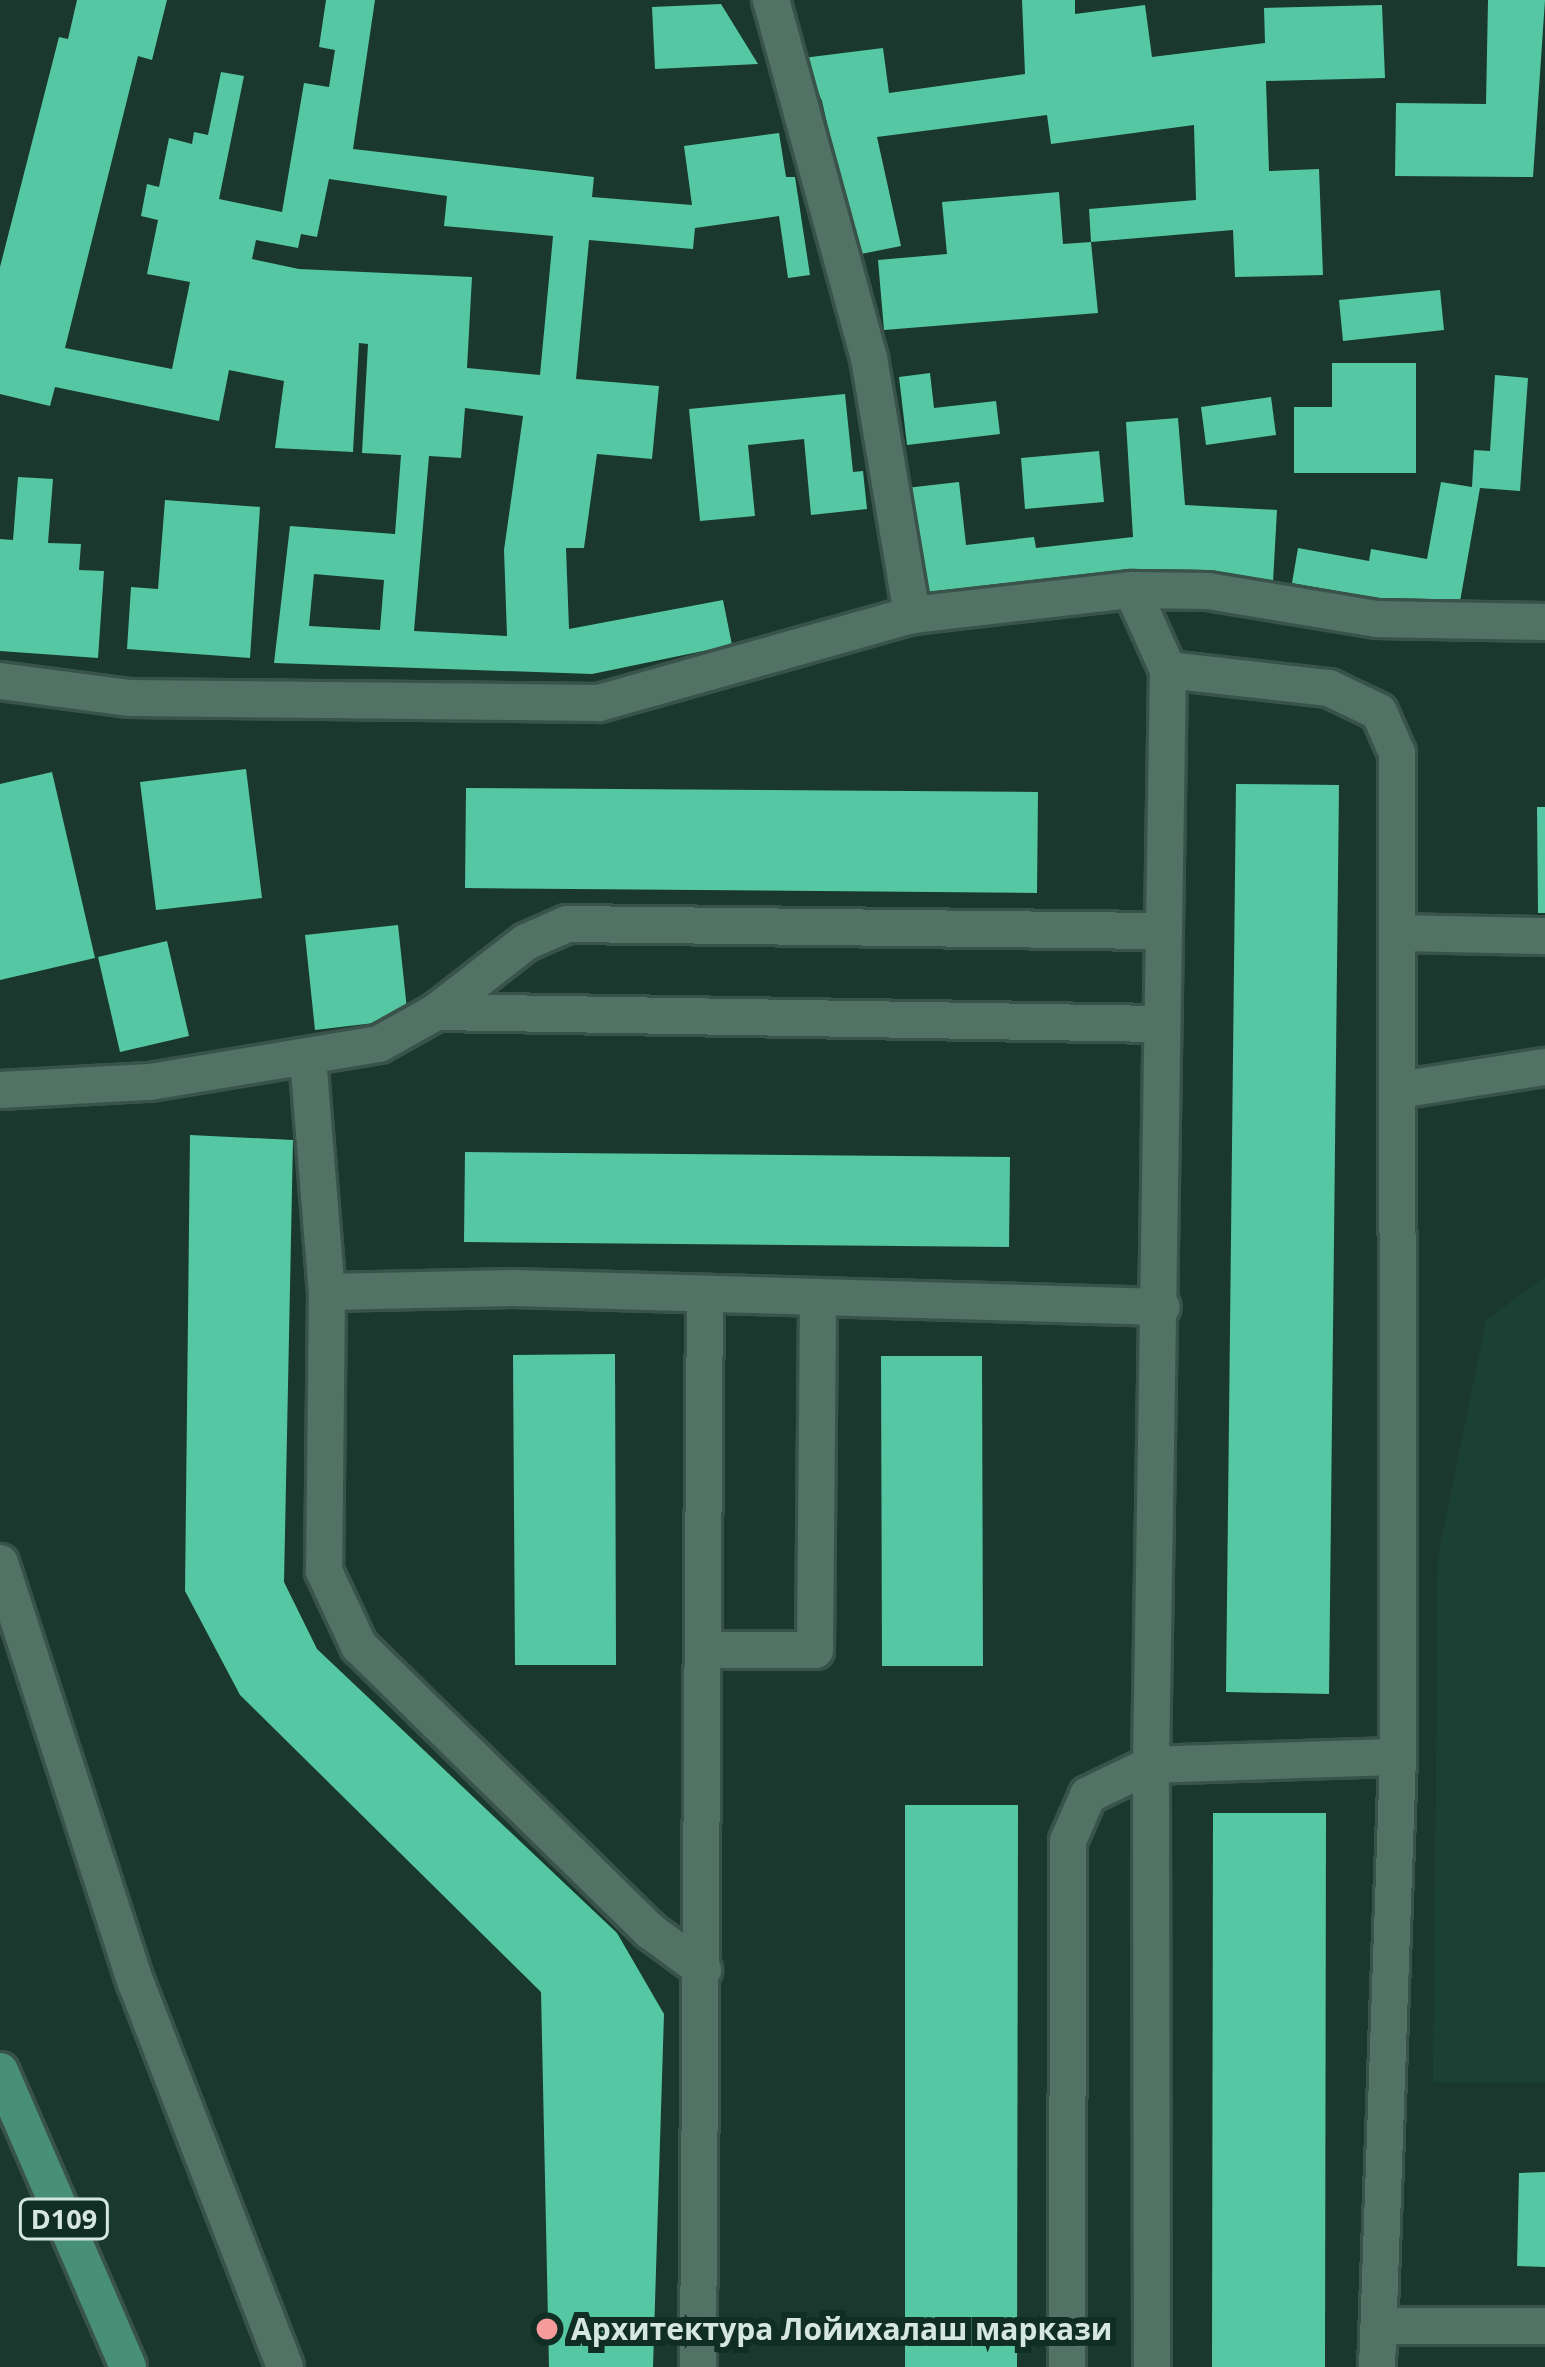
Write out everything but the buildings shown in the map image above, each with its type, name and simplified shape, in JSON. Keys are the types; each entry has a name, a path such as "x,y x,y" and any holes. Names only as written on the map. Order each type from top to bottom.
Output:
{"main road":[{"name":"D109","path":"0,2071 128,2367"}],"street":[{"path":"771,0 869,358 912,615"},
{"path":"1132,590 1168,670 1160,1024 1162,1307 1150,1765 1152,2367"},
{"path":"0,681 130,698 599,703 912,615 1132,590 1208,591 1377,619 1545,622"},
{"path":"1168,670 1329,688 1378,712 1397,753 1398,1756 1377,2367"},
{"path":"0,1090 150,1082 379,1044 436,1012 526,942 567,924 1162,931"},
{"path":"1399,933 1545,936"},
{"path":"436,1012 1160,1024"},
{"path":"308,1058 326,1292 324,1571 358,1646 650,1931 703,1970"},
{"path":"1399,1090 1545,1066"},
{"path":"326,1292 513,1288 1162,1307"},
{"path":"698,2367 705,1297"},
{"path":"705,1650 815,1650 818,1297"},
{"path":"0,1562 136,1983 285,2367"},
{"path":"1067,2367 1068,1841 1088,1795 1150,1765 1398,1756"},
{"path":"1378,2326 1545,2326"}],"shaded area":[{"path":"1545,1277 1545,2082 1433,2082 1438,1557 1486,1320"}],"place":[{"name":"Архитектура Лойихалаш маркази","path":"547,2329"}]}
